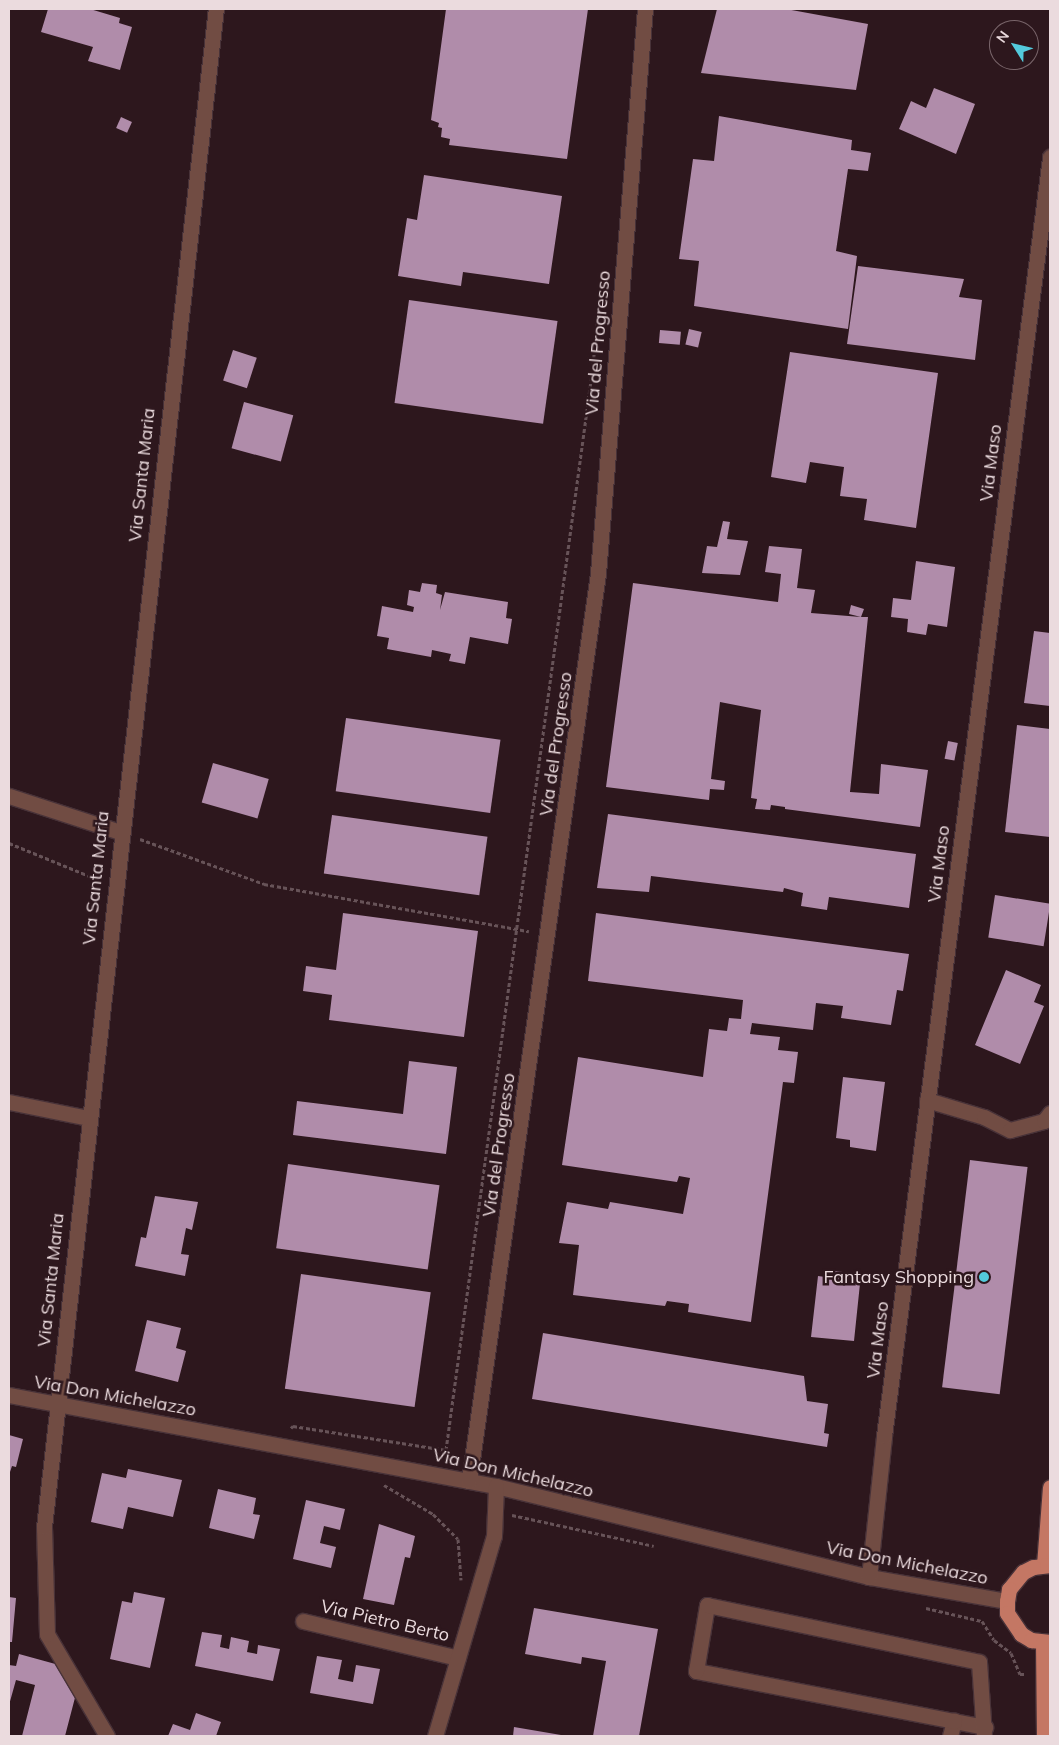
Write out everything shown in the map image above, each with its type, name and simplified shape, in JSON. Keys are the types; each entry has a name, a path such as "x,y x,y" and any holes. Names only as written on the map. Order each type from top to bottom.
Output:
{"main road":[{"path":"1044,1736 1044,1676 1047,1642 1031,1640 1016,1629 1008,1613 1007,1601 1012,1585 1023,1572 1047,1565 1050,1487"}],"street":[{"name":"Via Santa Maria","path":"107,1736 47,1634 44,1527 120,832 216,9"},
{"name":"Via del Progresso","path":"469,1481 549,935 598,573 645,9"},
{"name":"Via Maso","path":"869,1577 928,1100 1050,157"},
{"path":"9,796 120,832"},
{"path":"928,1100 984,1117 1010,1130 1044,1121 1050,1114"},
{"path":"9,1102 88,1118"},
{"name":"Via Don Michelazzo","path":"9,1395 56,1405 278,1443 496,1486 869,1577 1007,1601"},
{"name":"Via Pietro Berto","path":"435,1736 494,1536 496,1486"},
{"path":"707,1605 979,1662 984,1732 954,1721 696,1671 707,1605"},
{"name":"Via Pietro Berto","path":"303,1621 458,1658"},
{"path":"950,1736 954,1721"}],"path":[{"path":"278,1443 293,1426 446,1450 593,365 602,276"},
{"path":"120,832 264,884 549,935"},
{"path":"9,843 114,886"},
{"path":"375,1484 384,1485 433,1514 458,1539 461,1583"},
{"path":"496,1512 661,1547"},
{"path":"918,1606 982,1621 999,1644 1011,1653 1020,1674 1044,1676"}],"building":[{"path":"48,9 90,9 120,18 119,23 132,27 120,70 88,61 93,47 41,32"},
{"path":"446,9 588,9 567,159 449,145 450,139 441,137 442,128 438,127 439,123 431,120"},
{"path":"717,9 786,9 868,24 856,90 701,73"},
{"path":"934,88 975,104 956,154 899,129 911,101 926,108"},
{"path":"719,116 852,140 851,150 871,153 868,171 848,169 836,251 857,256 848,329 694,306 699,261 679,259 693,159 714,161"},
{"path":"121,117 132,122 127,133 116,128"},
{"path":"424,175 562,196 549,284 463,272 461,286 398,276 407,218 417,220"},
{"path":"858,266 964,279 959,297 982,300 975,360 847,344"},
{"path":"409,300 558,321 543,424 395,403"},
{"path":"689,329 702,332 698,348 685,345"},
{"path":"660,330 681,332 680,345 659,343"},
{"path":"233,350 257,358 247,388 223,380"},
{"path":"790,352 938,373 916,528 864,520 867,499 840,496 844,467 810,462 806,483 771,477"},
{"path":"244,402 293,415 281,462 232,448"},
{"path":"723,521 730,522 727,539 748,541 740,575 702,573 707,546 717,547"},
{"path":"769,546 802,549 797,588 815,590 811,613 868,617 850,792 879,794 881,764 928,770 920,827 785,809 785,807 771,805 770,810 755,809 757,799 751,798 761,710 720,702 711,779 725,781 724,790 710,789 709,800 606,787 633,583 778,602 781,574 765,572"},
{"path":"916,561 955,567 947,627 928,624 926,635 907,632 908,619 891,617 893,598 911,600"},
{"path":"422,583 437,585 436,593 442,595 440,610 445,592 508,602 506,618 512,619 508,644 470,637 465,664 449,661 451,654 432,650 431,657 387,649 389,638 377,636 382,606 413,612 414,607 407,605 409,590 420,592"},
{"path":"851,605 864,609 861,617 849,614"},
{"path":"1034,631 1050,633 1050,706 1024,703"},
{"path":"346,718 500,740 490,813 336,791"},
{"path":"1017,725 1050,729 1050,837 1005,832"},
{"path":"948,741 958,743 954,761 945,759"},
{"path":"213,763 269,779 257,818 202,802"},
{"path":"608,814 916,854 909,908 829,897 827,910 801,906 803,893 784,888 783,892 651,876 649,892 597,888"},
{"path":"332,815 487,837 479,895 324,873"},
{"path":"995,895 1050,904 1044,946 988,937"},
{"path":"343,913 478,931 464,1037 329,1020 332,995 303,991 306,966 336,970"},
{"path":"596,913 909,954 903,991 897,990 891,1025 841,1018 843,1006 816,1003 813,1030 752,1023 750,1034 780,1037 778,1050 798,1052 794,1083 783,1082 751,1322 688,1312 689,1304 667,1301 665,1306 573,1295 579,1245 559,1243 567,1202 608,1209 610,1202 683,1214 690,1178 679,1176 677,1182 562,1165 578,1057 703,1077 709,1029 727,1031 729,1018 741,1019 743,1000 588,981"},
{"path":"1006,970 1041,985 1034,1002 1044,1006 1020,1064 975,1045"},
{"path":"409,1061 457,1067 446,1154 293,1135 297,1101 403,1114"},
{"path":"843,1077 885,1082 876,1151 850,1147 850,1140 836,1138"},
{"name":"Fantasy Shopping","path":"970,1160 1028,1167 1000,1394 942,1387"},
{"path":"288,1164 440,1185 428,1269 276,1248"},
{"path":"155,1196 198,1202 192,1230 186,1228 181,1254 189,1255 185,1276 135,1266 141,1237 146,1238"},
{"path":"834,1271 861,1274 854,1341 811,1337 818,1276 833,1278"},
{"path":"301,1274 431,1292 415,1407 285,1389"},
{"path":"147,1320 181,1328 176,1348 186,1351 178,1382 135,1371"},
{"path":"543,1333 804,1376 807,1401 828,1404 824,1433 829,1434 827,1447 532,1399"},
{"path":"9,1435 23,1439 16,1467 12,1466 9,1475"},
{"path":"128,1469 182,1480 173,1517 128,1507 123,1529 91,1522 102,1473 126,1478"},
{"path":"218,1489 256,1498 253,1514 260,1515 254,1539 209,1528"},
{"path":"306,1500 345,1509 340,1530 324,1526 320,1543 336,1547 331,1568 293,1559"},
{"path":"379,1524 415,1536 410,1558 405,1557 394,1605 363,1599"},
{"path":"134,1592 165,1598 150,1668 110,1659 122,1601 132,1603"},
{"path":"9,1597 16,1598 12,1642 9,1642"},
{"path":"534,1608 658,1629 639,1736 593,1736 606,1661 582,1657 581,1664 525,1654"},
{"path":"202,1632 222,1635 220,1647 229,1649 231,1637 249,1641 247,1652 257,1654 258,1645 280,1649 273,1681 195,1666"},
{"path":"19,1654 59,1665 77,1690 65,1736 22,1736 35,1685 16,1680 9,1705 9,1665 16,1666"},
{"path":"317,1656 342,1660 338,1679 353,1682 356,1665 380,1669 373,1704 310,1693"},
{"path":"196,1713 221,1722 216,1736 168,1736 173,1724 190,1730"},
{"path":"514,1727 561,1735 513,1736"}],"place":[{"name":"Fantasy Shopping","path":"984,1277"}]}
